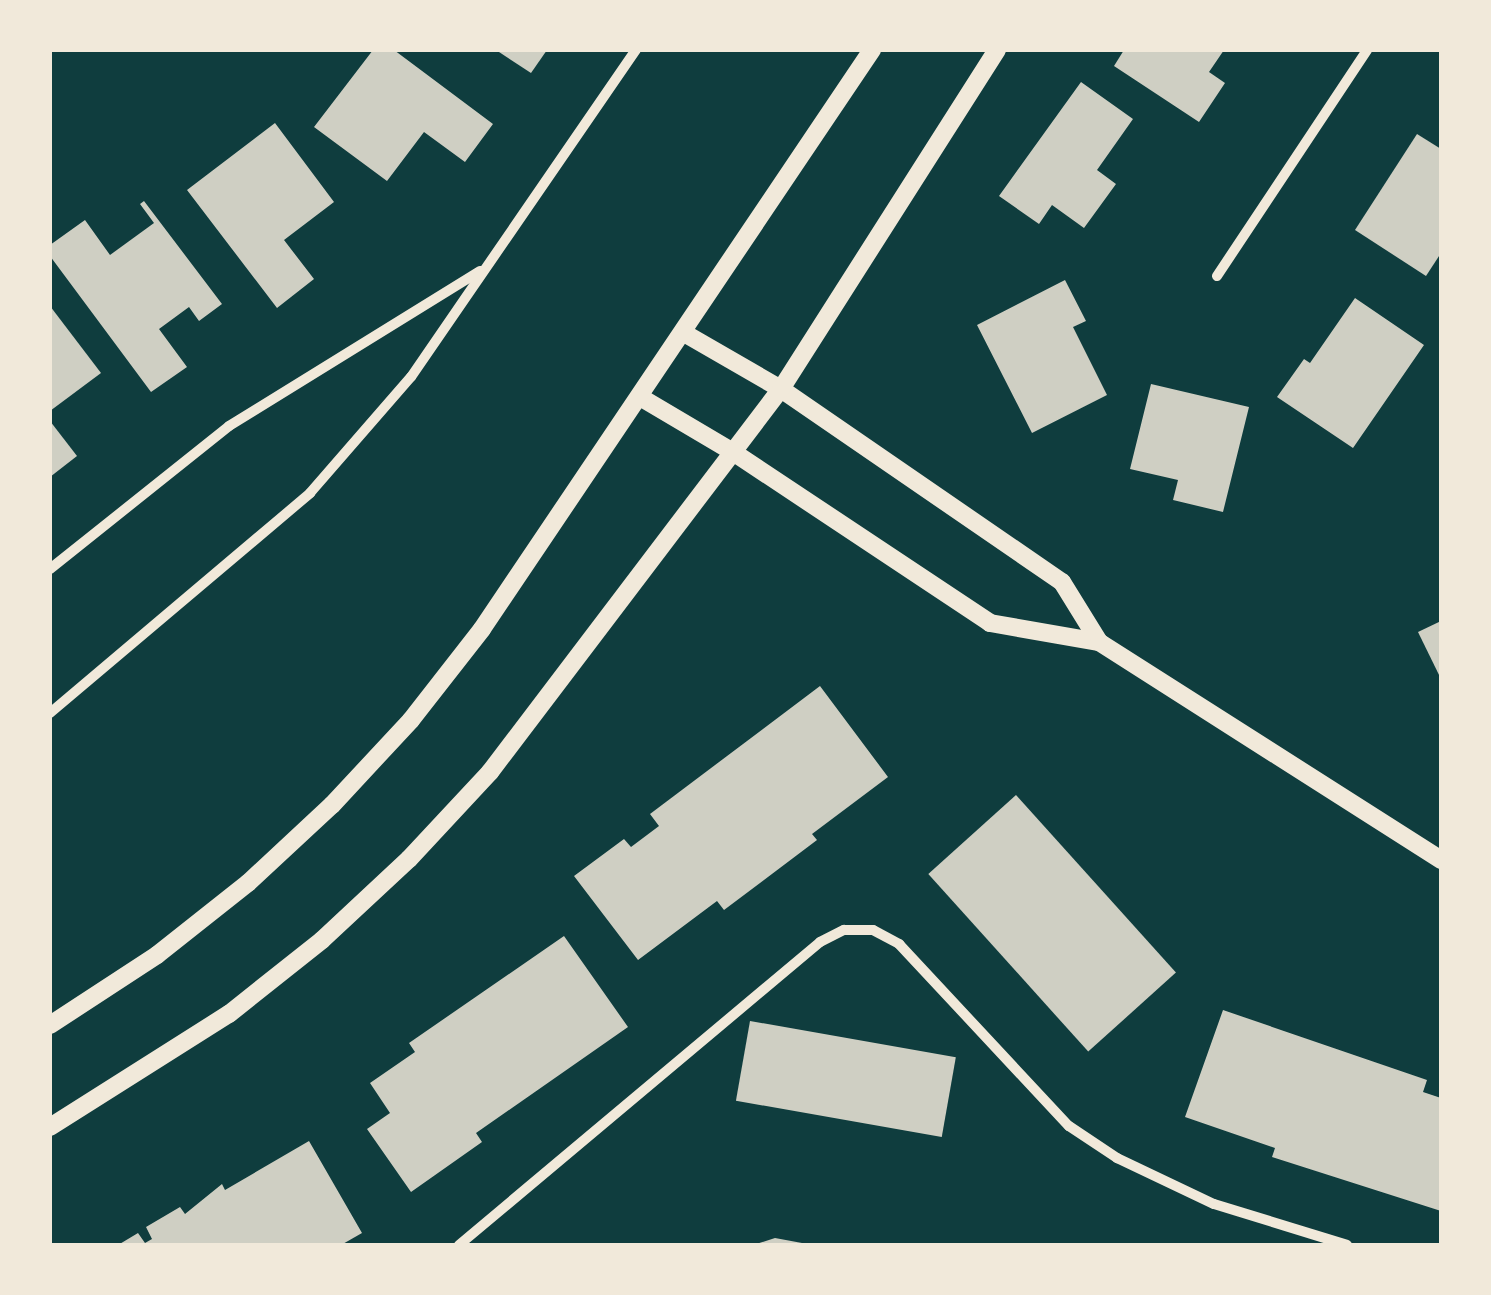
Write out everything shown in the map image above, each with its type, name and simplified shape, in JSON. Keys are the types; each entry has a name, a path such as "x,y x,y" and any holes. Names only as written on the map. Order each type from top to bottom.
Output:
{"street":[{"path":"50,713 310,493 411,377 636,50"},
{"path":"50,1025 157,955 248,883 332,805 411,720 482,629 872,50"},
{"path":"50,1127 229,1014 322,940 408,859 490,772 781,388 998,50"},
{"path":"1217,276 1367,50"},
{"path":"50,568 230,426 485,268"},
{"path":"684,333 781,388 1062,582 1099,642"},
{"path":"640,397 733,452 990,623 1099,642 1441,860"},
{"path":"460,1245 820,942 844,930 874,930 899,944 1069,1126 1189,1194 1348,1245"}],"building":[{"path":"373,50 394,50 493,124 465,162 424,132 387,181 314,127"},
{"path":"496,50 547,50 531,73"},
{"path":"1124,50 1224,50 1209,72 1225,83 1199,122 1114,66"},
{"path":"1081,82 1133,119 1097,170 1116,184 1084,228 1052,205 1039,224 999,196"},
{"path":"275,123 334,202 284,240 314,279 277,308 187,190"},
{"path":"1417,134 1441,149 1441,253 1426,276 1355,230"},
{"path":"144,201 222,304 199,321 189,307 159,329 187,367 151,392 50,256 50,245 85,220 110,255 154,223 140,204"},
{"path":"1065,280 1086,321 1073,327 1107,395 1032,433 977,325"},
{"path":"1355,298 1424,345 1353,448 1277,397 1304,359 1310,363"},
{"path":"50,306 101,373 50,411"},
{"path":"1151,384 1249,407 1223,512 1173,500 1178,480 1130,469"},
{"path":"50,421 77,456 50,477"},
{"path":"1441,621 1441,679 1418,632"},
{"path":"820,686 888,777 812,834 817,840 724,910 717,901 638,960 574,876 624,839 631,847 659,826 650,814"},
{"path":"1016,795 1176,973 1088,1052 928,874"},
{"path":"564,936 628,1027 476,1133 482,1142 411,1192 367,1129 390,1113 370,1083 415,1052 409,1043"},
{"path":"1223,1010 1427,1080 1423,1092 1441,1098 1441,1211 1272,1157 1275,1148 1185,1117"},
{"path":"750,1021 956,1057 942,1137 736,1101"},
{"path":"309,1141 362,1233 341,1245 118,1245 138,1233 145,1243 152,1239 146,1227 180,1207 185,1214 222,1184 225,1190"},
{"path":"775,1238 802,1243 802,1245 753,1245"}]}
